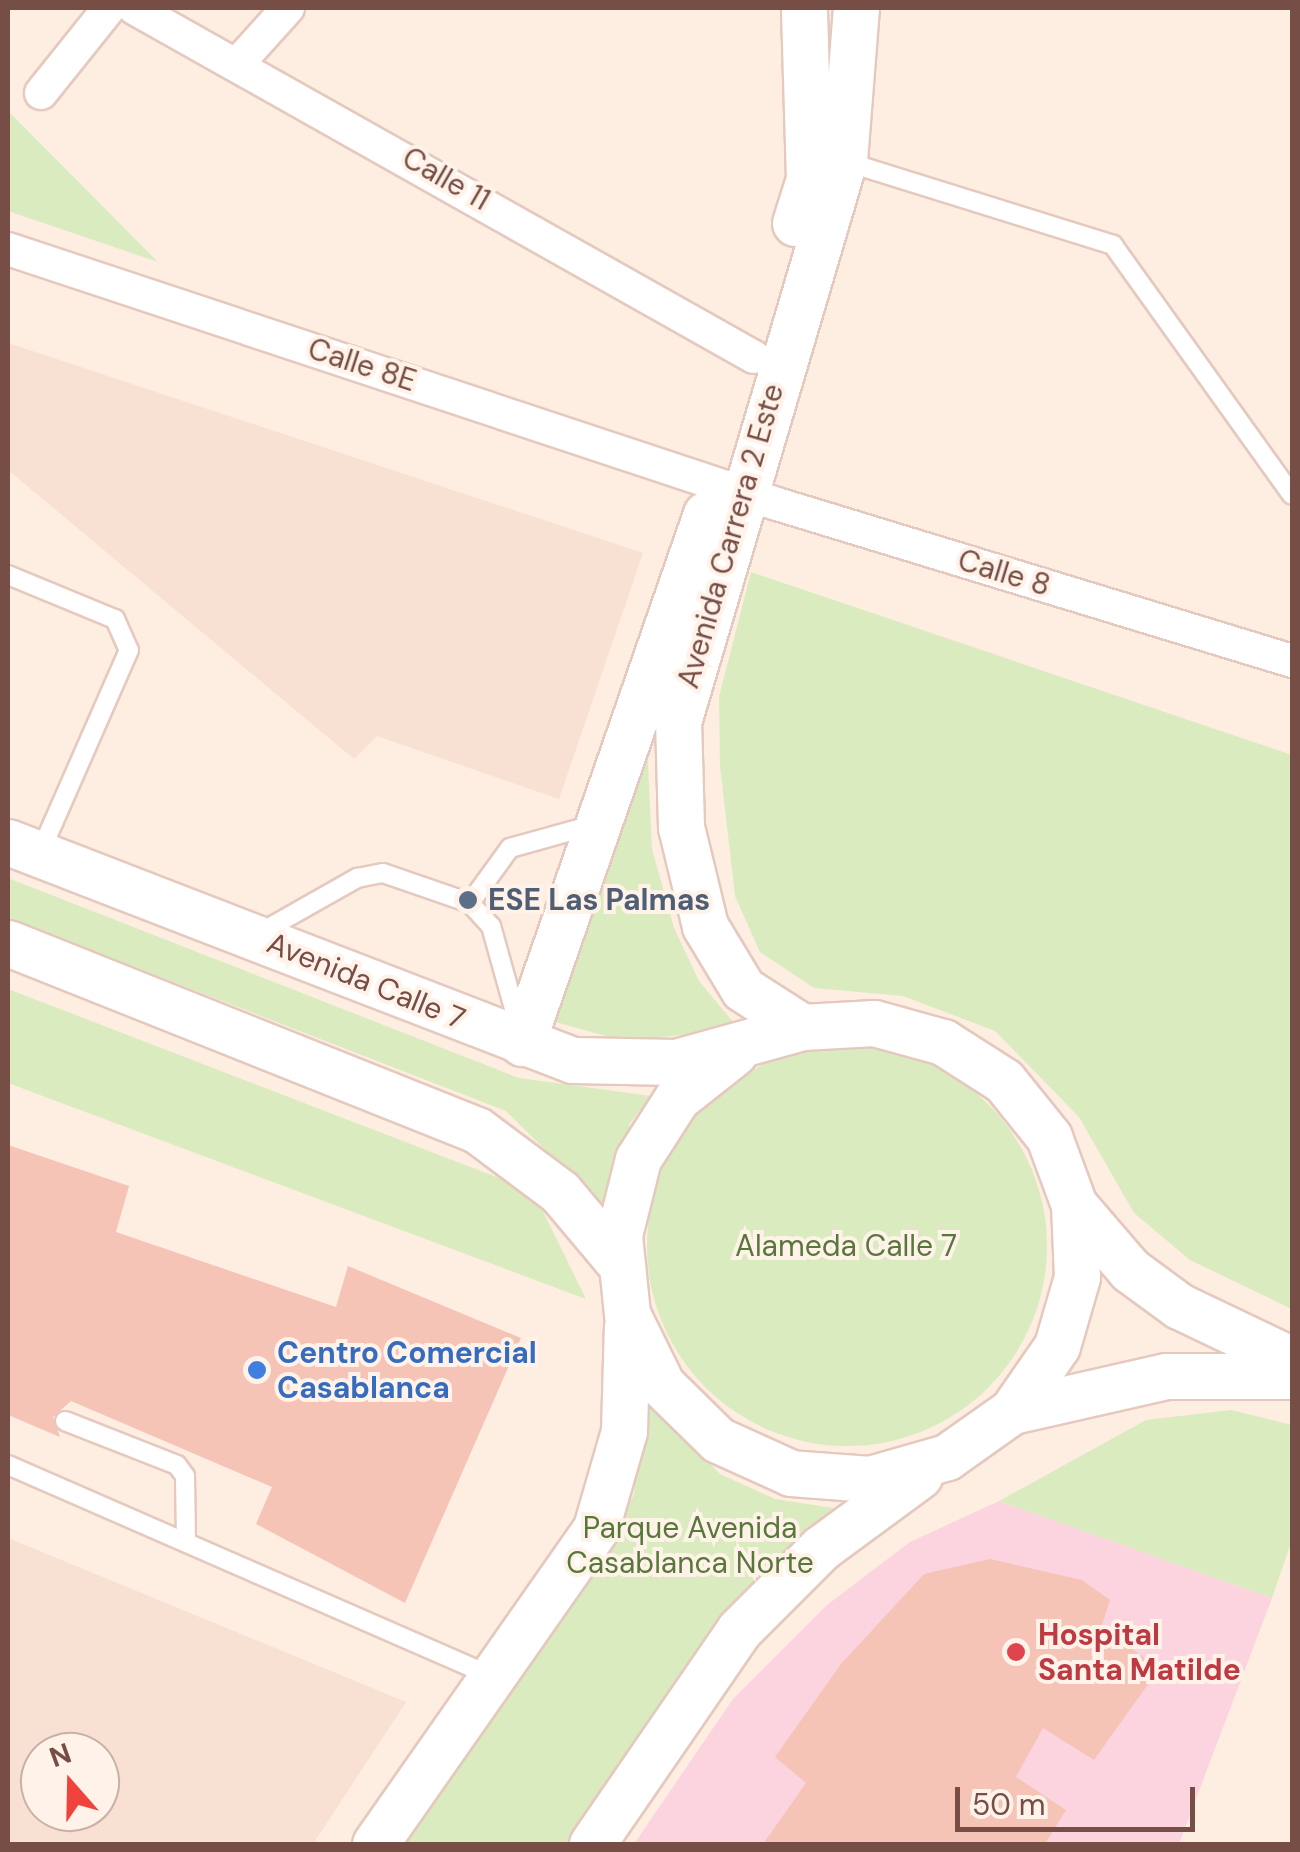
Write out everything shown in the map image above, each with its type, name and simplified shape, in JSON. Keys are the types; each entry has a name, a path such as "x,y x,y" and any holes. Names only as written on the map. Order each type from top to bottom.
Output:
{"main road":[{"name":"Avenida Carrera 2 Este","path":"522,1043 598,824 730,486 844,160 856,8"},
{"name":"Avenida Carrera 2 Este","path":"802,1027 769,1013 720,961 681,827 678,722 754,357 809,180 807,26"},
{"name":"Avenida Calle 7","path":"24,848 522,1043 621,1066 734,1053 802,1027 874,1023 944,1042 1004,1081 1049,1137 1074,1205 1077,1277 1058,1346 1012,1411 947,1457 870,1479 773,1464 718,1440 662,1385 627,1314 619,1236 638,1159 677,1098 734,1053"},
{"path":"8,943 477,1130 560,1192 622,1266"},
{"name":"Avenida Calle 7","path":"1074,1205 1130,1270 1179,1306 1292,1360"},
{"path":"375,1844 596,1528 614,1480 627,1314"},
{"name":"Avenida Calle 7","path":"1012,1411 1166,1376 1292,1376"},
{"path":"592,1844 739,1630 821,1548 947,1457"}],"street":[{"path":"41,94 109,8"},
{"name":"Calle 11","path":"134,8 240,60 754,357"},
{"path":"240,60 288,8"},
{"name":"Calle 8E","path":"8,249 730,486"},
{"name":"Calle 8","path":"730,486 1292,661"}],"lane":[{"path":"844,160 1113,244 1292,495"},
{"path":"8,575 115,619 129,650 24,848"},
{"path":"470,904 510,848 598,824"},
{"path":"252,937 356,878 383,874 470,904 502,952 522,1043"},
{"path":"65,1420 176,1466 185,1476 186,1541"},
{"path":"8,1465 490,1676"}],"shaded area":[{"path":"8,343 643,553 559,799 377,736 354,759 8,470"},
{"name":"Hospital Santa Matilde","path":"999,1501 1272,1598 1179,1844 634,1844 733,1699 827,1605 910,1542"},
{"path":"8,1538 406,1702 313,1844 8,1844"}],"green space":[{"path":"8,111 158,262 8,211"},
{"path":"751,572 1292,755 1292,1309 1190,1260 1134,1213 1079,1117 995,1031 903,996 814,988 760,952 735,896 720,766 719,697"},
{"path":"647,742 652,849 674,928 699,981 739,1029 624,1041 552,1021"},
{"path":"8,878 519,1078 651,1096 630,1123 606,1210 506,1111 8,918"},
{"path":"8,989 533,1191 586,1299 8,1083"},
{"name":"Alameda Calle 7","path":"847,1046 886,1049 924,1061 958,1079 989,1104 1014,1135 1032,1169 1044,1207 1044,1285 1032,1323 1014,1357 989,1388 958,1413 924,1431 886,1443 847,1446 808,1443 770,1431 736,1413 705,1388 680,1357 662,1323 650,1285 647,1246 650,1207 662,1169 680,1135 705,1104 736,1079 770,1061 808,1049"},
{"name":"Parque Avenida Casablanca Norte","path":"644,1396 720,1474 775,1499 840,1509 724,1617 569,1844 405,1844 604,1559 634,1494"},
{"path":"1231,1410 1292,1425 1292,1540 1272,1598 999,1501 1146,1420"}],"building":[{"name":"Centro Comercial Casablanca","path":"8,1145 129,1186 116,1232 336,1307 348,1266 521,1338 405,1603 256,1524 272,1487 71,1401 53,1417 60,1437 8,1415"},
{"path":"990,1559 1082,1580 1110,1600 1102,1625 1159,1669 1094,1760 1043,1728 1016,1777 1066,1810 1045,1844 763,1844 806,1783 775,1757 841,1664 924,1574"}],"place":[{"name":"ESE Las Palmas","path":"468,900"},
{"name":"Centro Comercial Casablanca","path":"257,1370"},
{"name":"Hospital Santa Matilde","path":"1016,1652"}]}
